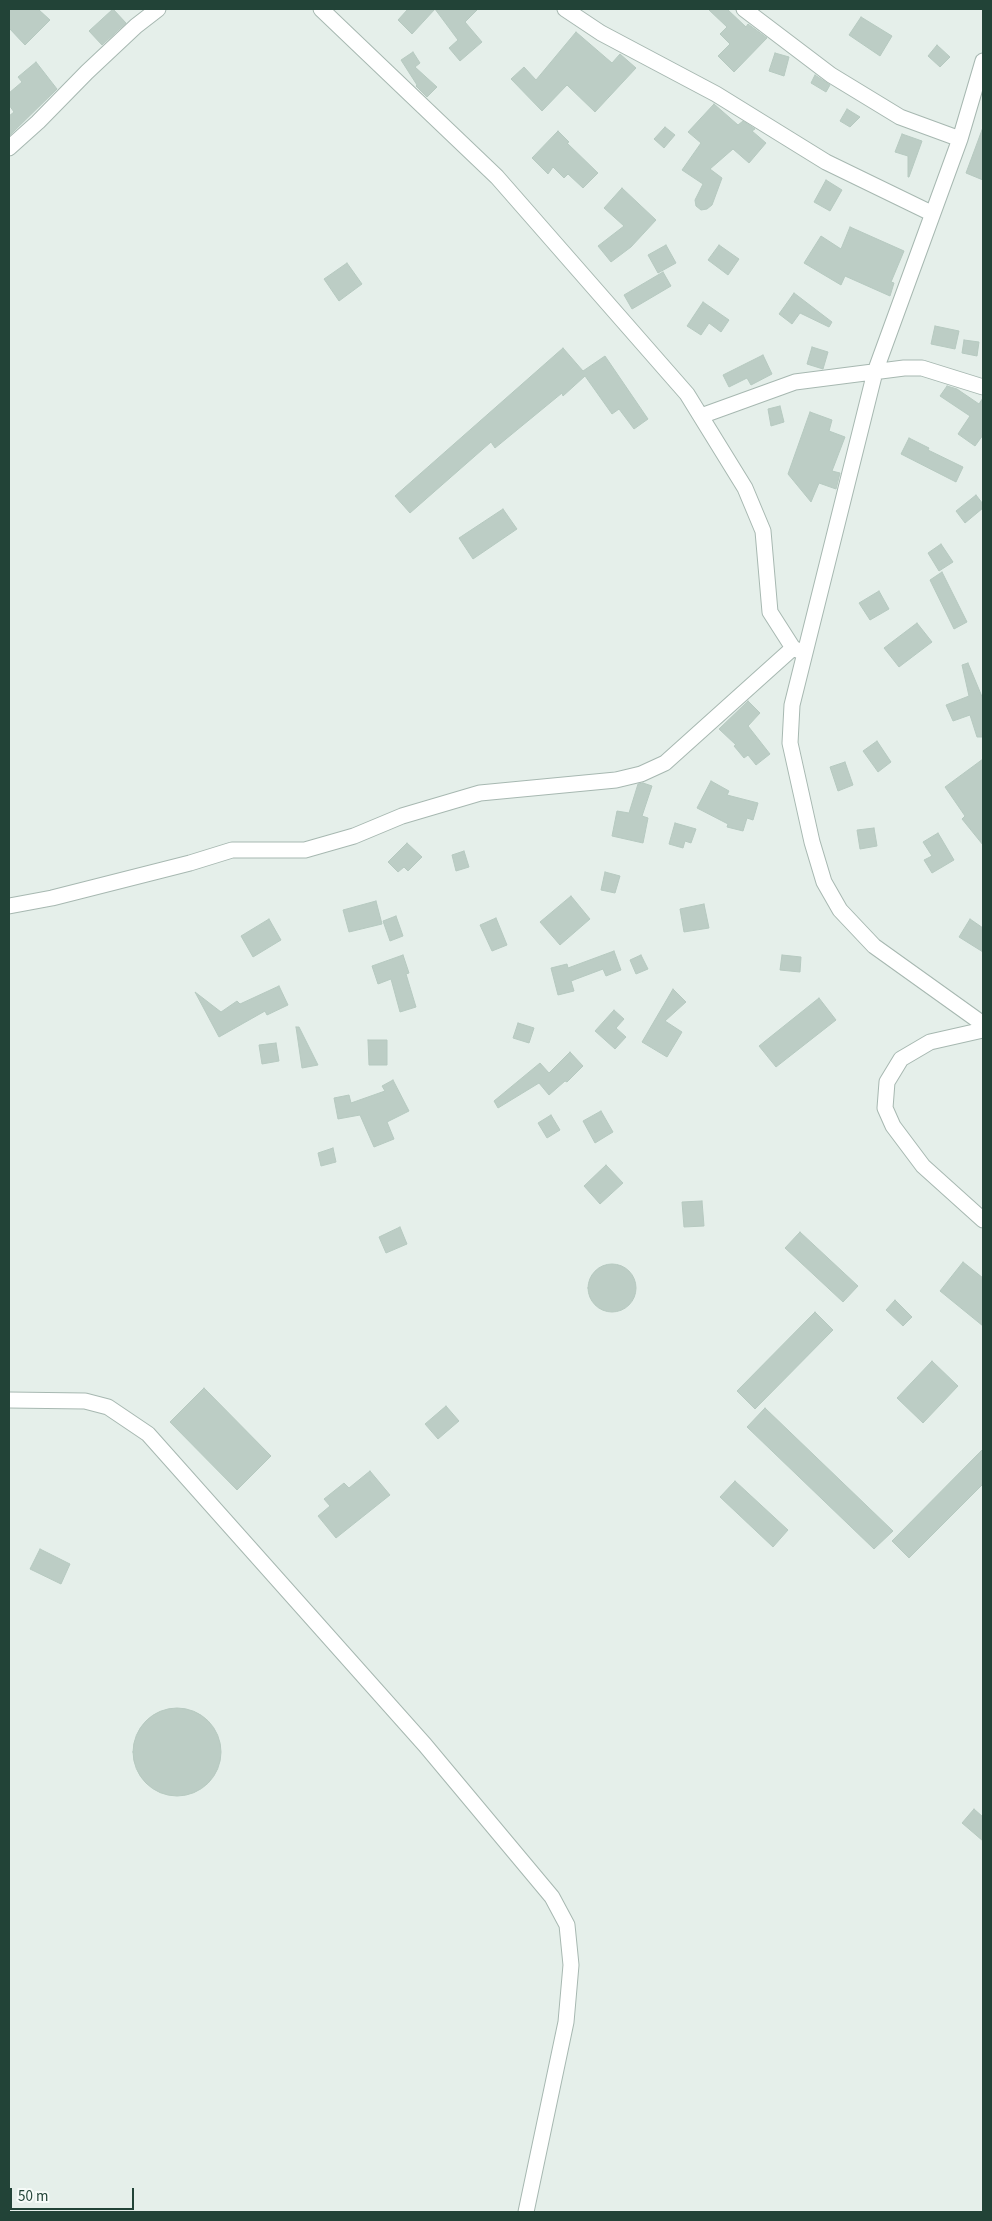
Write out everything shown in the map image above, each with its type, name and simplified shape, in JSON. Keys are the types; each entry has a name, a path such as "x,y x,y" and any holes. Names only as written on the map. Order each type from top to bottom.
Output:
{"street":[{"path":"9,148 136,26 158,9"},
{"path":"321,9 496,177 687,394 745,488 763,531 770,612 798,651"},
{"path":"565,9 601,33 716,94 826,162 931,213"},
{"path":"744,9 831,75 900,117 960,139"},
{"path":"983,61 960,139 931,213 875,372 798,651 790,743 812,842 824,882 840,910 874,946 983,1024"},
{"path":"701,416 795,382 904,368 922,368 983,388"},
{"path":"9,906 52,898 154,873 232,850 305,850 354,836 402,816 480,794 616,780 641,774 665,763 798,651"},
{"path":"983,1030 930,1042 901,1059 887,1082 885,1108 894,1126 923,1166 983,1220"},
{"path":"9,1400 86,1400 108,1407 148,1434 425,1745 552,1897 567,1925 571,1965 567,2013 526,2212"}],"building":[{"path":"9,9 38,9 50,20 25,45 9,28"},
{"path":"113,9 126,23 102,45 89,31"},
{"path":"408,9 435,9 412,34 398,20"},
{"path":"435,9 478,9 465,22 482,42 460,61 449,48 458,40"},
{"path":"708,9 727,9 746,27 748,24 767,38 734,72 718,56 730,44 720,34 727,27"},
{"path":"861,17 892,36 880,56 849,35"},
{"path":"576,32 612,63 620,54 636,68 595,112 567,85 542,111 511,79 524,67 536,80"},
{"path":"937,45 950,57 940,67 928,56"},
{"path":"413,52 420,63 415,67 437,87 427,97 416,86 401,60"},
{"path":"775,53 789,57 784,76 769,71"},
{"path":"36,62 57,89 9,136 9,116 14,112 9,105 9,93 22,82 18,77"},
{"path":"815,75 830,85 826,92 811,83"},
{"path":"714,104 738,125 743,121 755,129 752,131 766,143 749,163 733,149 710,169 722,178 712,205 707,209 701,210 696,206 695,200 703,184 682,170 701,143 688,132"},
{"path":"847,109 860,117 850,127 840,121"},
{"path":"665,127 675,135 664,148 654,139"},
{"path":"983,130 983,180 966,173"},
{"path":"558,131 569,142 567,143 598,173 583,188 568,174 564,178 553,167 548,174 532,158"},
{"path":"902,134 922,141 909,177 908,156 895,152"},
{"path":"826,180 842,190 830,211 814,202"},
{"path":"622,188 656,220 631,247 611,262 598,246 624,226 604,208"},
{"path":"850,227 904,251 891,282 894,283 890,296 845,276 841,285 804,263 821,236 841,249"},
{"path":"666,245 676,263 658,273 648,255"},
{"path":"719,245 739,259 728,275 708,260"},
{"path":"347,263 362,284 339,301 324,279"},
{"path":"663,272 671,286 632,309 624,295"},
{"path":"794,293 832,322 829,327 800,313 792,324 779,314"},
{"path":"703,302 729,320 721,332 709,323 701,335 687,326"},
{"path":"935,326 959,331 955,349 931,344"},
{"path":"964,340 979,342 977,356 962,353"},
{"path":"812,347 828,352 823,369 807,364"},
{"path":"563,348 583,371 605,356 648,419 634,429 619,409 612,414 585,376 563,396 562,393 495,448 491,442 410,513 395,496"},
{"path":"763,355 772,374 751,385 747,378 729,387 723,375"},
{"path":"947,386 957,389 979,404 983,398 983,435 975,446 958,434 970,416 940,396"},
{"path":"780,406 784,422 771,426 768,409"},
{"path":"810,412 832,420 829,431 845,437 832,471 840,473 836,489 819,483 811,502 788,474"},
{"path":"909,438 929,448 928,450 963,467 956,482 901,454"},
{"path":"976,495 983,504 983,508 965,523 956,511"},
{"path":"503,509 517,529 473,559 459,538"},
{"path":"941,544 953,562 939,571 928,553"},
{"path":"942,572 967,622 954,629 930,580"},
{"path":"879,591 889,609 870,620 859,603"},
{"path":"917,623 932,642 899,667 884,648"},
{"path":"968,663 983,699 983,737 977,737 970,715 953,721 946,705 969,696 962,665"},
{"path":"748,701 760,713 748,726 770,754 756,765 748,755 744,758 734,746 736,745 719,729"},
{"path":"877,741 891,762 878,772 863,751"},
{"path":"983,759 983,845 962,819 965,816 945,787"},
{"path":"845,762 853,785 838,791 830,767"},
{"path":"711,781 729,791 727,795 758,803 753,820 747,818 743,831 727,827 728,824 697,808"},
{"path":"643,783 652,786 642,816 648,818 643,843 612,836 617,811 629,813 638,784"},
{"path":"675,823 696,829 691,843 685,841 683,848 669,844"},
{"path":"874,828 877,846 860,849 857,830"},
{"path":"938,833 954,860 932,873 924,860 932,856 923,842"},
{"path":"407,843 422,857 408,871 404,867 398,872 388,862"},
{"path":"464,851 469,867 456,871 452,855"},
{"path":"605,872 620,876 615,893 601,890"},
{"path":"571,896 590,919 560,945 540,922"},
{"path":"376,901 382,924 349,932 343,910"},
{"path":"704,904 709,928 684,932 680,909"},
{"path":"396,916 403,936 390,941 383,921"},
{"path":"496,918 507,945 492,951 480,925"},
{"path":"269,919 281,940 253,957 241,936"},
{"path":"970,919 983,928 983,952 959,937"},
{"path":"614,951 621,970 606,976 603,969 571,981 574,991 558,995 551,968 567,964 568,968"},
{"path":"403,955 409,973 406,974 416,1007 400,1012 391,979 378,984 372,966"},
{"path":"641,955 648,969 636,974 630,960"},
{"path":"782,955 801,957 800,972 780,970"},
{"path":"279,986 288,1005 267,1015 265,1011 219,1037 195,992 221,1012 237,1001 240,1004"},
{"path":"673,989 686,1002 665,1021 682,1032 667,1057 642,1042"},
{"path":"819,998 836,1020 776,1067 759,1046"},
{"path":"614,1010 624,1019 616,1028 626,1037 615,1049 595,1031"},
{"path":"518,1023 534,1028 529,1043 513,1038"},
{"path":"296,1027 299,1027 318,1065 302,1068"},
{"path":"368,1040 387,1040 387,1065 369,1065"},
{"path":"276,1043 279,1061 262,1064 259,1045"},
{"path":"570,1052 583,1066 567,1082 565,1081 549,1095 539,1083 498,1108 494,1101 540,1063 549,1073"},
{"path":"393,1080 409,1111 387,1122 394,1139 374,1147 360,1115 338,1119 334,1098 349,1095 351,1103 385,1091 382,1086"},
{"path":"601,1111 613,1132 595,1143 583,1121"},
{"path":"551,1115 560,1130 547,1138 538,1123"},
{"path":"333,1148 336,1162 321,1166 318,1153"},
{"path":"606,1165 623,1183 600,1204 584,1186"},
{"path":"702,1201 704,1226 684,1227 682,1202"},
{"path":"400,1227 407,1244 386,1253 379,1237"},
{"path":"800,1232 858,1286 843,1302 785,1248"},
{"path":"963,1262 983,1278 983,1326 940,1291"},
{"path":"607,1264 617,1264 626,1268 632,1274 635,1279 635,1297 626,1308 617,1312 607,1312 598,1308 592,1302 588,1293 588,1283 592,1274 598,1268"},
{"path":"895,1300 912,1317 903,1326 886,1310"},
{"path":"815,1312 833,1330 755,1409 737,1391"},
{"path":"932,1361 958,1386 923,1423 897,1398"},
{"path":"204,1388 271,1456 237,1490 170,1422"},
{"path":"446,1406 459,1421 438,1439 425,1424"},
{"path":"765,1408 893,1531 874,1549 747,1427"},
{"path":"983,1449 983,1484 909,1558 892,1541"},
{"path":"370,1471 390,1495 336,1538 318,1516 330,1506 324,1499 344,1483 349,1488"},
{"path":"735,1481 788,1530 773,1547 720,1497"},
{"path":"40,1549 70,1564 61,1584 30,1569"},
{"path":"177,1708 194,1711 208,1721 218,1735 221,1752 218,1769 208,1783 194,1793 177,1796 160,1793 146,1783 136,1769 133,1752 136,1735 146,1721 160,1711"},
{"path":"974,1809 983,1817 983,1841 962,1823"}]}
